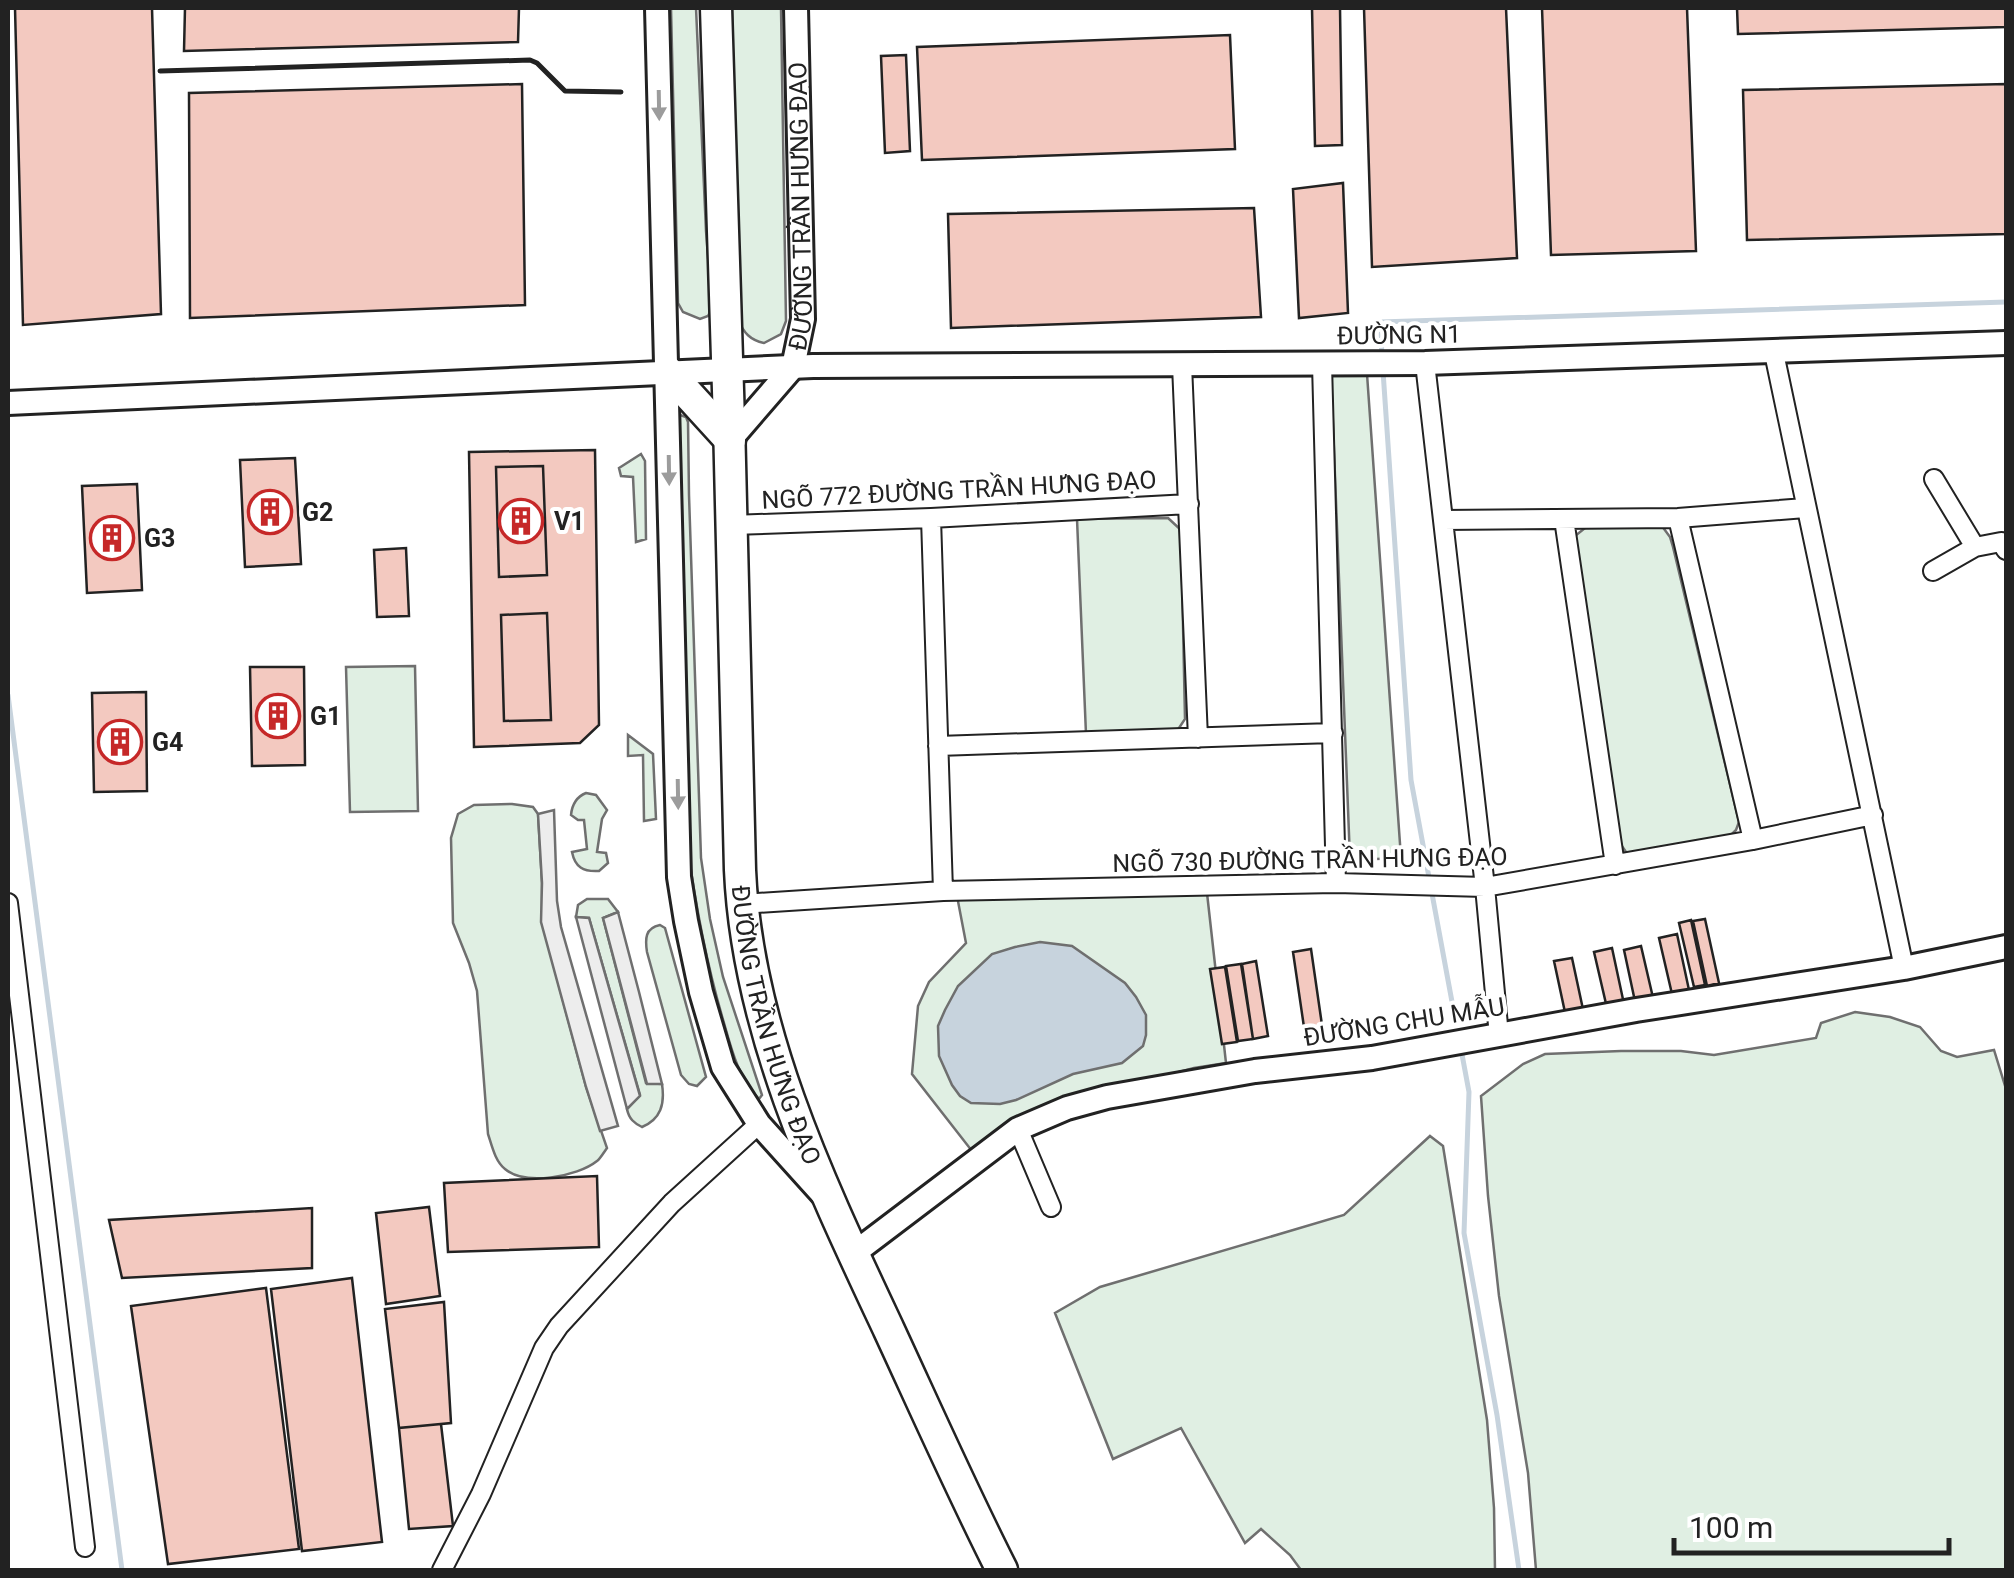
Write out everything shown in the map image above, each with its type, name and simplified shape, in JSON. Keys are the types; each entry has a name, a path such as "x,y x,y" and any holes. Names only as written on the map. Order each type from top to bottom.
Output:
{"highway":[{"name":"ĐƯỜNG TRẦN HƯNG ĐẠO","path":"716,8 746,936 767,1028 795,1114 832,1206 1002,1570"},
{"path":"668,372 730,440"}],"street":[{"path":"657,8 679,876 701,992 724,1066 759,1124 832,1206"},
{"name":"ĐƯỜNG TRẦN HƯNG ĐẠO","path":"730,440 793,367 803,319 796,8"},
{"name":"ĐƯỜNG N1","path":"8,403 793,367 1425,363 2006,343"},
{"path":"1774,352 1904,968"},
{"path":"1425,363 1476,887 1499,1036"},
{"path":"1322,364 1336,883"},
{"path":"1182,365 1198,738"},
{"path":"1934,480 1975,547"},
{"name":"NGÕ 772 ĐƯỜNG TRẦN HƯNG ĐẠO","path":"732,526 1189,504"},
{"path":"1443,520 1678,518 1806,508"},
{"path":"932,518 944,891"},
{"path":"1678,518 1752,840"},
{"path":"1564,519 1615,865"},
{"path":"1933,571 1975,547 2001,542 2006,550"},
{"path":"938,746 1334,732"},
{"name":"NGÕ 730 ĐƯỜNG TRẦN HƯNG ĐẠO","path":"742,904 944,891 1336,883 1476,887 1615,865 1873,815"},
{"path":"8,902 85,1547"},
{"name":"ĐƯỜNG CHU MẪU","path":"854,1254 1018,1129 1067,1108 1150,1088 1372,1058 2006,948"},
{"path":"442,1570 481,1494 544,1348 559,1326 672,1203 759,1124"},
{"path":"1018,1129 1050,1208"}],"green space":[{"path":"671,8 696,8 712,308 708,316 700,319 683,312 678,303"},
{"path":"732,8 781,8 786,321 781,334 764,343 748,335 738,320"},
{"path":"1331,374 1367,374 1401,858 1350,860"},
{"path":"680,415 688,422 701,858 723,977 762,1095 759,1099 746,1083 730,1043 702,933 687,842 674,418"},
{"path":"641,454 645,461 646,539 636,542 633,477 621,476 619,468"},
{"path":"1168,518 1181,530 1185,719 1177,731 1086,734 1077,519"},
{"path":"1659,522 1673,547 1739,822 1728,838 1635,857 1617,839 1575,536 1592,525"},
{"path":"415,666 418,811 350,812 346,667"},
{"path":"628,735 653,754 656,819 644,821 643,755 628,756"},
{"path":"586,793 596,795 607,810 597,852 606,853 608,863 599,871 581,868 572,852 587,849 584,820 571,815 575,802"},
{"path":"474,805 533,807 538,814 542,922 586,1087 607,1148 588,1167 551,1177 514,1174 502,1166 494,1153 488,1134 477,991 453,923 451,838 458,814"},
{"path":"1207,893 1226,1063 1095,1094 972,1151 912,1074 918,1006 929,982 966,943 957,896"},
{"path":"587,899 608,899 618,912 603,918 646,1083 662,1084 660,1110 654,1120 642,1127 632,1120 627,1109 640,1095 589,918 576,917 578,905"},
{"path":"660,925 665,928 706,1077 697,1086 681,1075 647,952 647,935"},
{"path":"1855,1012 1920,1027 1941,1051 1957,1057 1994,1050 2006,1089 2006,1570 1536,1570 1528,1473 1499,1296 1481,1096 1523,1064 1545,1054 1681,1051 1714,1055 1816,1038 1821,1023"},
{"path":"1430,1136 1443,1146 1487,1420 1495,1570 1301,1570 1261,1529 1245,1543 1181,1428 1113,1459 1055,1313 1100,1287 1344,1215"}],"shaded area":[{"path":"554,810 561,927 618,1126 600,1131 541,922 538,814"},
{"path":"618,912 662,1084 647,1084 603,918"},
{"path":"576,917 589,918 640,1096 627,1109"},
{"path":"1040,942 1072,946 1125,983 1146,1015 1143,1046 1122,1063 1073,1074 1016,1100 971,1103 952,1085 939,1056 938,1026 958,986 992,954"}],"building":[{"path":"15,8 152,8 161,314 23,325"},
{"path":"185,8 519,8 518,42 184,51"},
{"path":"1312,8 1340,8 1342,145 1315,146"},
{"path":"1364,8 1506,8 1517,258 1372,267"},
{"path":"1542,8 1687,8 1696,251 1551,255"},
{"path":"1737,8 2006,8 2006,27 1738,34"},
{"path":"1230,35 1235,149 922,160 917,47"},
{"path":"906,55 910,151 885,153 881,56"},
{"path":"522,84 525,305 190,318 189,93"},
{"path":"2006,84 2006,234 1747,240 1743,90"},
{"path":"1343,183 1348,313 1299,318 1293,189"},
{"path":"1254,208 1261,317 951,328 948,214"},
{"path":"595,450 599,725 580,743 474,747 469,452"},
{"name":"G2","path":"295,458 301,564 245,567 240,460"},
{"name":"V1","path":"543,466 547,575 499,577 496,467"},
{"name":"G3","path":"137,484 142,590 87,593 82,486"},
{"path":"406,548 409,616 377,617 374,550"},
{"path":"547,613 551,720 504,721 501,615"},
{"name":"G1","path":"250,667 304,667 305,765 252,766"},
{"name":"G4","path":"146,692 147,791 94,792 92,693"},
{"path":"1705,919 1719,983 1707,986 1693,921"},
{"path":"1691,920 1705,985 1694,987 1679,923"},
{"path":"1677,934 1689,990 1672,994 1659,938"},
{"path":"1641,946 1654,1002 1636,1006 1624,950"},
{"path":"1612,948 1624,1004 1607,1008 1594,952"},
{"path":"1311,949 1323,1032 1305,1034 1293,952"},
{"path":"1572,958 1584,1014 1566,1017 1554,961"},
{"path":"1256,961 1268,1036 1253,1039 1242,964"},
{"path":"1241,964 1253,1039 1238,1041 1226,966"},
{"path":"1225,967 1237,1042 1222,1044 1210,969"},
{"path":"597,1176 599,1247 448,1252 444,1183"},
{"path":"429,1207 440,1296 386,1304 376,1213"},
{"path":"312,1208 312,1268 122,1278 109,1220"},
{"path":"352,1278 382,1542 302,1551 271,1289"},
{"path":"266,1288 299,1549 168,1564 131,1306"},
{"path":"444,1302 451,1423 399,1428 385,1309"},
{"path":"441,1424 453,1526 409,1529 399,1428"}],"waterway":[{"path":"1382,355 1380,322 2006,302"},
{"path":"1383,371 1411,780 1455,1018"},
{"path":"8,695 122,1570"},
{"path":"1461,1049 1469,1092 1464,1233 1497,1415 1519,1570"}],"wall":[{"path":"160,71 530,60 565,91 621,92"}],"place":[{"name":"G2","path":"270,512"},
{"name":"V1","path":"521,521"},
{"name":"G3","path":"112,538"},
{"name":"G1","path":"278,716"},
{"name":"G4","path":"120,742"}]}
